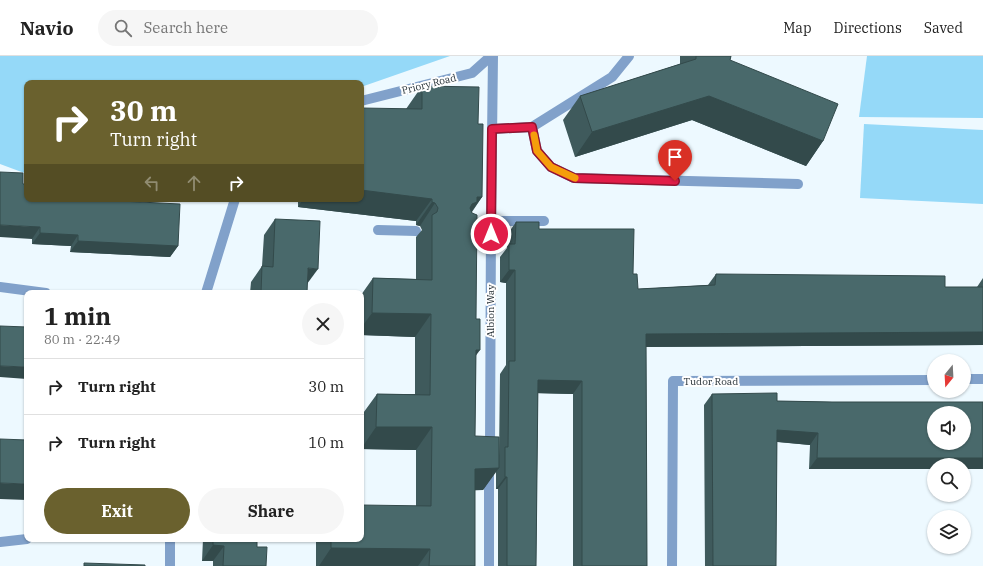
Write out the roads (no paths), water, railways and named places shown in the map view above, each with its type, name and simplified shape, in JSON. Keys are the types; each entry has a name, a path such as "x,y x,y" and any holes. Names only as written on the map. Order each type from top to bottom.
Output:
{"street":[{"name":"Priory Road","path":"364,100 472,73 492,56"},
{"name":"Albion Way","path":"489,566 492,56"},
{"path":"492,129 532,127 612,77 629,56"},
{"path":"532,127 537,151 551,167 574,178 798,184"},
{"path":"207,290 234,202"},
{"path":"461,231 491,221 544,221"},
{"path":"378,230 416,231"},
{"path":"0,287 24,290"},
{"path":"971,379 983,379"},
{"name":"Tudor Road","path":"672,566 674,381 927,380"},
{"path":"0,542 24,539"},
{"path":"170,542 170,566"}]}
